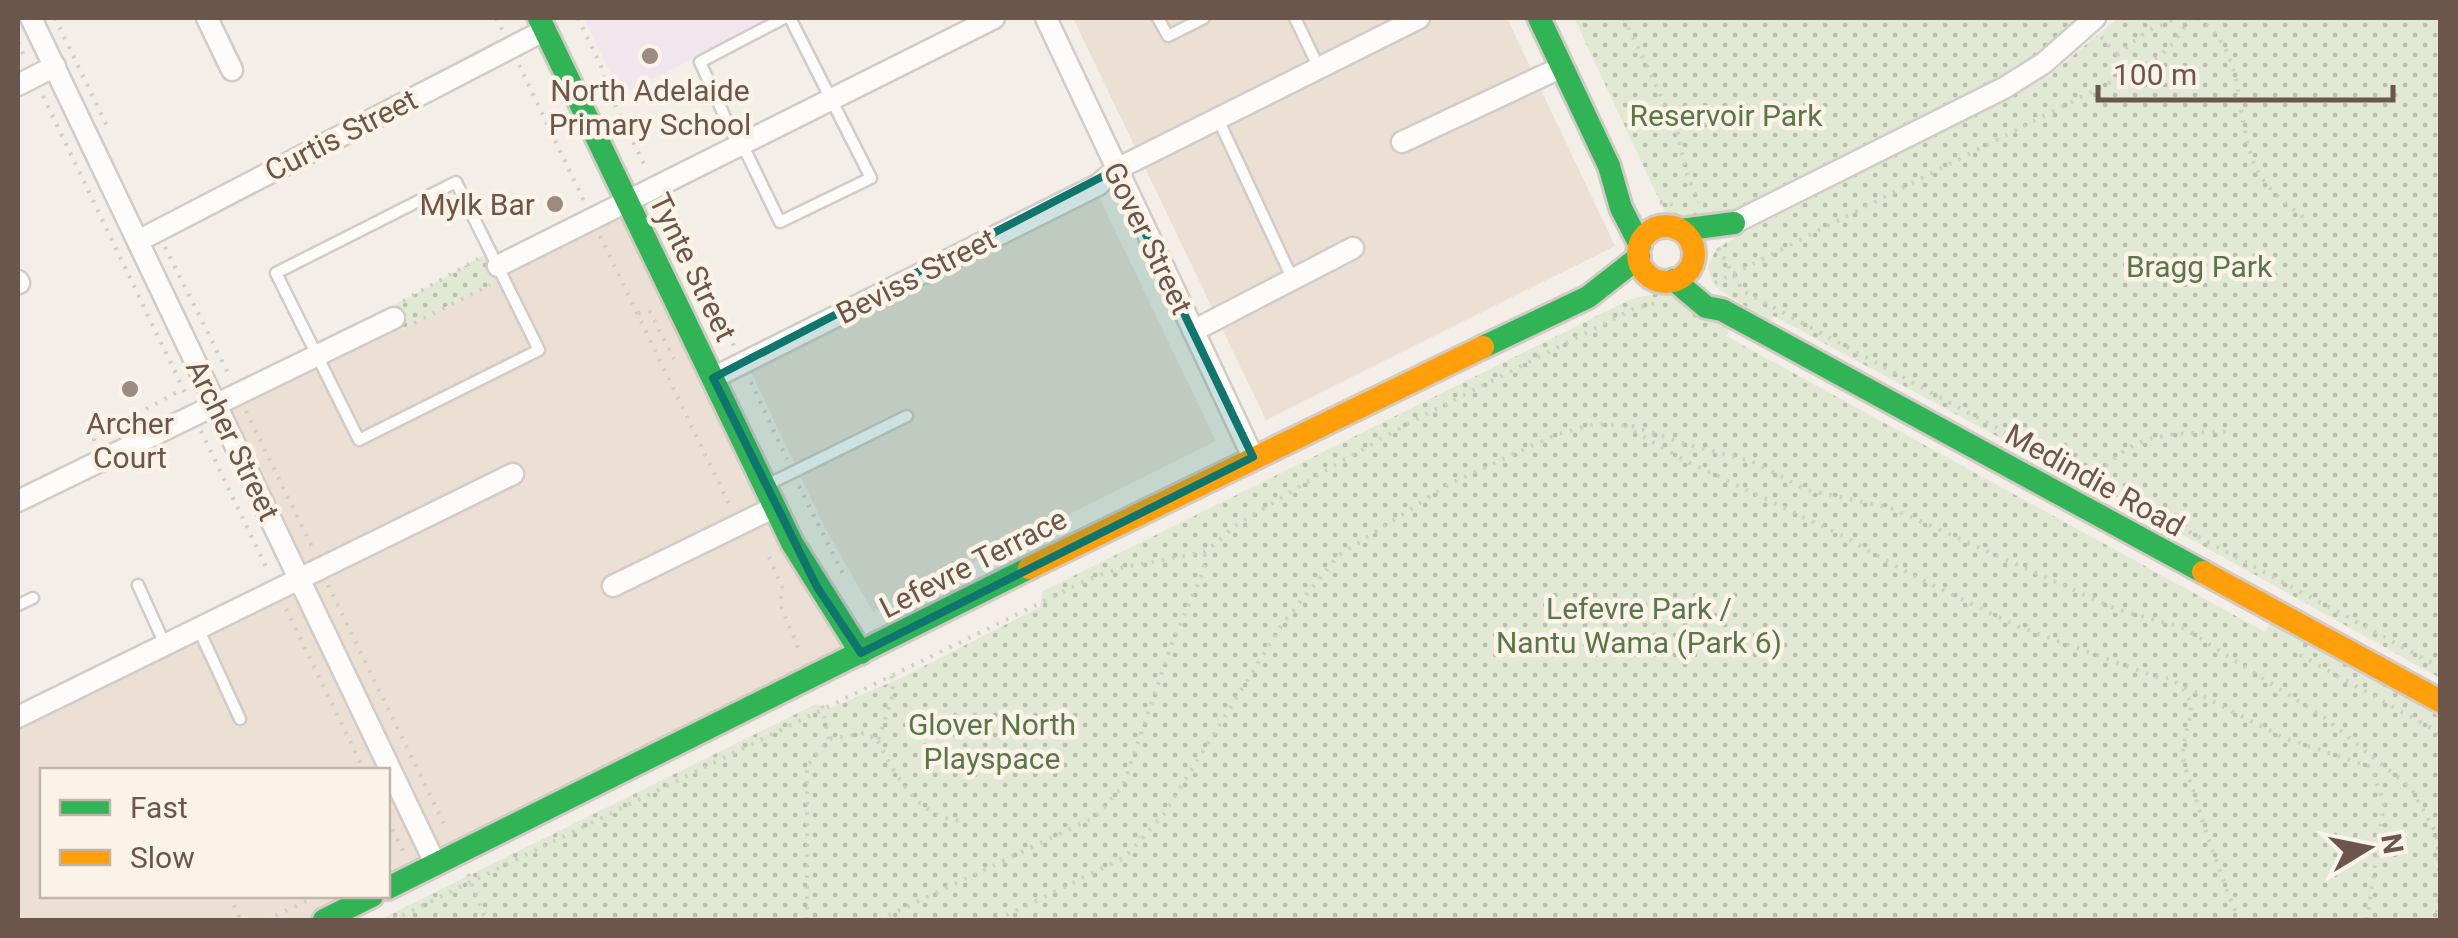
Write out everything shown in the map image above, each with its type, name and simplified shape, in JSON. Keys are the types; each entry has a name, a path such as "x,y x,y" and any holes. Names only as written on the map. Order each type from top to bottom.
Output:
{"street":[{"name":"Archer Street","path":"31,18 148,237 216,405 390,768"},
{"path":"207,18 232,70"},
{"path":"497,266 994,18"},
{"name":"Gover Street","path":"1046,18 1253,457"},
{"path":"1538,18 1609,166 1643,269 1676,275 1690,240 1671,228 1609,166"},
{"name":"Beviss Street","path":"712,378 1098,185 1115,170 1413,19"},
{"name":"Tynte Street","path":"542,24 792,544 834,666"},
{"name":"Curtis Street","path":"148,237 542,24"},
{"path":"1639,251 1648,232 1734,223 2004,88 2098,27"},
{"path":"27,83 55,66"},
{"path":"1402,142 1562,68"},
{"name":"Lefevre Terrace","path":"390,887 1253,457 1588,297 1676,275 1734,223"},
{"path":"1193,332 1353,248"},
{"name":"Lefevre Terrace","path":"1588,297 1639,251"},
{"name":"Medindie Road","path":"1676,275 1706,307 1722,310 2440,700"},
{"path":"18,501 138,449 216,405 395,319"},
{"path":"18,717 513,474"},
{"path":"613,586 739,525 770,497"},
{"name":"Tynte Street","path":"792,544 860,654"},
{"name":"Archer Street","path":"390,769 435,863"},
{"path":"324,920 368,898"}],"lane":[{"path":"787,18 832,99 871,178 780,222 747,154 738,146 700,62 787,18"},
{"path":"1158,18 1168,36 1204,18"},
{"path":"1295,18 1319,68"},
{"path":"1218,118 1293,280"},
{"path":"456,182 540,350 359,440 316,355 276,273 456,182"},
{"path":"770,497 793,472 906,416"},
{"path":"138,585 166,647"},
{"path":"18,605 33,598"},
{"path":"199,630 240,719"}],"path":[{"path":"55,18 112,136"},
{"path":"578,18 601,66 607,89 650,176"},
{"path":"1624,18 1671,115 1686,172 1702,211"},
{"path":"2117,55 2147,31 2178,18"},
{"path":"1714,283 2166,52 2190,18"},
{"path":"2198,18 2230,55 2257,170 2307,221"},
{"path":"2098,27 2126,74"},
{"path":"18,42 28,64"},
{"path":"512,52 586,206"},
{"path":"27,83 183,389 94,437 95,450"},
{"path":"658,194 849,586"},
{"path":"598,231 739,525"},
{"path":"148,237 236,388"},
{"path":"1719,252 1743,291 2440,667"},
{"path":"395,319 497,266"},
{"path":"395,319 497,266"},
{"path":"393,920 1086,580 1120,568 1204,552 1236,526 1411,422 1632,310 1676,275"},
{"path":"638,313 650,312 676,364"},
{"path":"244,407 318,560"},
{"path":"197,424 273,582"},
{"path":"998,920 1125,856 1164,814 1283,623 1338,556 1450,483 1555,435 1595,424 1624,425 1751,461 1808,490 1891,508 2116,610 2184,628 2325,718 2411,788 2436,835 2440,889 2436,920"},
{"path":"1624,425 1682,460 1847,538 2017,626 2170,678 2284,738 2371,768 2384,803 2367,920"},
{"path":"2092,480 2127,446 2176,435 2230,431"},
{"path":"768,552 782,587 780,604 801,655"},
{"path":"879,920 1095,817 1114,796 1122,786 1171,646 1204,570 1204,552"},
{"path":"325,580 446,828"},
{"path":"282,601 363,768"},
{"path":"878,741 894,694 892,672"},
{"path":"2182,686 2190,698 2191,718 2183,757 2216,864 2239,920"},
{"path":"825,708 829,740"},
{"path":"807,920 807,766 829,740 865,734 878,741 913,796 927,810 940,817 964,821"},
{"path":"390,824 404,853"},
{"path":"459,852 486,920"},
{"path":"266,920 313,898"}],"highlighted area":[{"path":"1115,170 1253,457 861,653 817,587 713,378"}],"shaded area":[{"name":"North Adelaide Primary School","path":"584,18 776,18 621,94"},
{"path":"1073,18 1507,18 1615,246 1266,420"},
{"path":"1098,195 1216,441 873,612 825,528 749,368"},
{"path":"628,202 861,653 390,887 390,768 40,768 40,898 368,898 324,920 18,920 18,717 299,578 216,405 394,318 401,330 503,278 498,266"}],"green space":[{"name":"Reservoir Park","path":"1574,18 2091,18 2043,60 1733,220 1698,222 1665,212"},
{"name":"Bragg Park","path":"2118,18 2440,18 2440,678 2097,487 1774,316 1770,322 1714,286 1708,267 1715,251 1727,242 2050,75"},
{"path":"490,252 504,278 400,330 390,308"},
{"name":"Lefevre Park / Nantu Wama (Park 6)","path":"1675,289 1730,328 1726,336 2265,632 2271,621 2440,717 2440,920 379,920 816,704 828,709 901,678 1040,607 1043,591 1631,299"}],"traffic: fast":[{"path":"539,18 792,543 861,653"},
{"path":"1539,18 1609,166 1621,208 1640,245"},
{"path":"1681,230 1734,223"},
{"path":"1483,347 1588,297 1639,257"},
{"path":"1674,280 1706,307 1722,310 2203,572"},
{"path":"390,887 1029,568"},
{"path":"324,920 368,898"}],"traffic: slow":[{"path":"1666,226 1686,234 1694,254 1686,274 1666,282 1646,274 1638,254 1646,234 1666,226"},
{"path":"1029,568 1483,347"},
{"path":"2203,572 2440,701"}],"place":[{"name":"North Adelaide Primary School","path":"650,56"},
{"name":"Mylk Bar","path":"555,204"},
{"name":"Archer Court","path":"130,389"}],"park label":[{"name":"Glover North Playspace","path":"992,741"}]}
